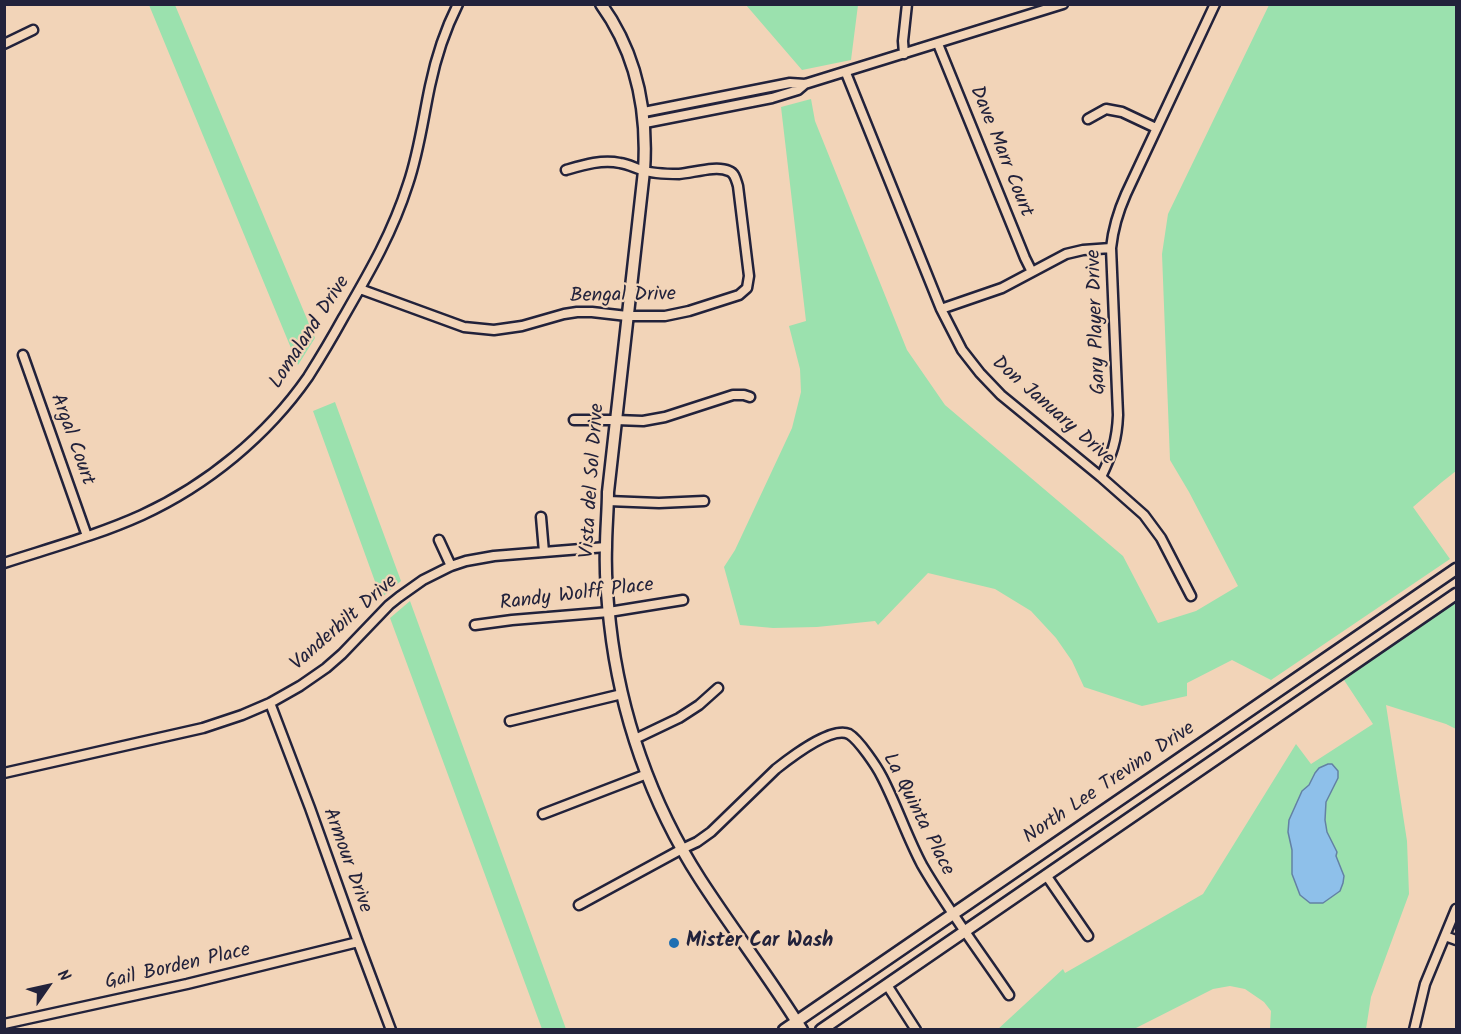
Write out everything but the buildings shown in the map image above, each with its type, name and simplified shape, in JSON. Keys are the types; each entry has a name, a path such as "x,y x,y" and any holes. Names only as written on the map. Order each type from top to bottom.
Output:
{"main road":[{"name":"Vista del Sol Drive","path":"601,4 614,24 627,53 644,117 644,171 616,420 606,547 609,612 622,694 647,774 682,849 699,878 800,1025"},
{"name":"North Lee Trevino Drive","path":"784,1029 800,1025 953,914 1456,568"},
{"name":"North Lee Trevino Drive","path":"821,1029 1456,594"}],"street":[{"name":"Lomaland Drive","path":"4,563 142,515 185,492 223,466 275,417 307,377 360,289 390,233 418,150 436,61 458,4"},
{"path":"904,54 907,4"},
{"path":"644,117 790,83 805,84 846,73 1063,4"},
{"name":"Gary Player Drive","path":"1101,477 1113,453 1118,432 1111,248 1113,230 1118,212 1215,4"},
{"path":"4,44 33,30"},
{"name":"Dave Marr Court","path":"938,44 1032,272"},
{"name":"Don January Drive","path":"846,73 941,309 962,350 1001,395 1137,508 1155,528 1191,596"},
{"path":"1088,119 1106,109 1122,112 1156,128"},
{"name":"Bengal Drive","path":"360,289 464,327 497,330 577,312 665,316 739,295 747,288 749,276 738,186 732,173 717,169 672,174 644,171 621,163 606,162 566,170"},
{"path":"941,309 1002,288 1066,254 1111,248"},
{"name":"Argal Court","path":"23,355 87,536"},
{"path":"574,420 644,422 733,395 750,397"},
{"path":"608,501 659,503 704,501"},
{"path":"541,517 544,552"},
{"path":"439,540 451,566"},
{"name":"Vanderbilt Drive","path":"4,773 203,728 270,703 326,668 399,597 423,580 451,566 494,555 606,547"},
{"name":"Randy Wolff Place","path":"475,625 609,612 683,600"},
{"path":"635,739 679,718 699,705 718,688"},
{"path":"510,722 622,694"},
{"name":"Armour Drive","path":"270,703 391,1029"},
{"name":"La Quinta Place","path":"682,849 711,832 776,769 801,751 829,736 846,733 878,768 914,849 939,894 1009,995"},
{"path":"543,814 647,774"},
{"path":"579,905 682,849"},
{"path":"1046,875 1088,936"},
{"path":"1414,1029 1425,984 1456,909"},
{"path":"1445,936 1456,940"},
{"name":"Gail Borden Place","path":"4,1024 185,984 358,942"},
{"path":"887,985 916,1029"}],"green space":[{"path":"149,5 175,5 315,338 298,365"},
{"path":"746,5 858,5 851,60 802,70"},
{"path":"1269,5 1456,5 1456,471 1413,507 1450,559 1271,680 1232,660 1187,683 1187,696 1142,706 1084,687 1072,661 1056,638 1031,611 995,589 928,573 878,625 875,621 817,627 773,628 740,625 724,567 735,550 792,428 801,392 800,369 789,326 806,321 781,107 811,99 815,121 907,350 945,405 1123,556 1158,623 1196,611 1238,586 1170,460 1162,254 1168,214"},
{"path":"335,402 401,581 381,598 313,411"},
{"path":"410,601 566,1029 542,1029 390,618"},
{"path":"1456,601 1456,729 1386,705 1407,841 1409,894 1371,997 1366,1029 1270,1029 1271,1011 1264,1002 1245,989 1230,986 1213,989 1134,1029 997,1030 1063,969 1065,973 1203,894 1296,744 1311,764 1373,724 1344,680"}],"water":[{"path":"1332,764 1338,771 1338,778 1326,802 1325,820 1327,832 1337,852 1336,856 1344,876 1340,891 1323,903 1310,903 1300,895 1292,874 1289,820 1302,791 1309,785 1319,768"}],"place":[{"name":"Mister Car Wash","path":"674,943"}]}
